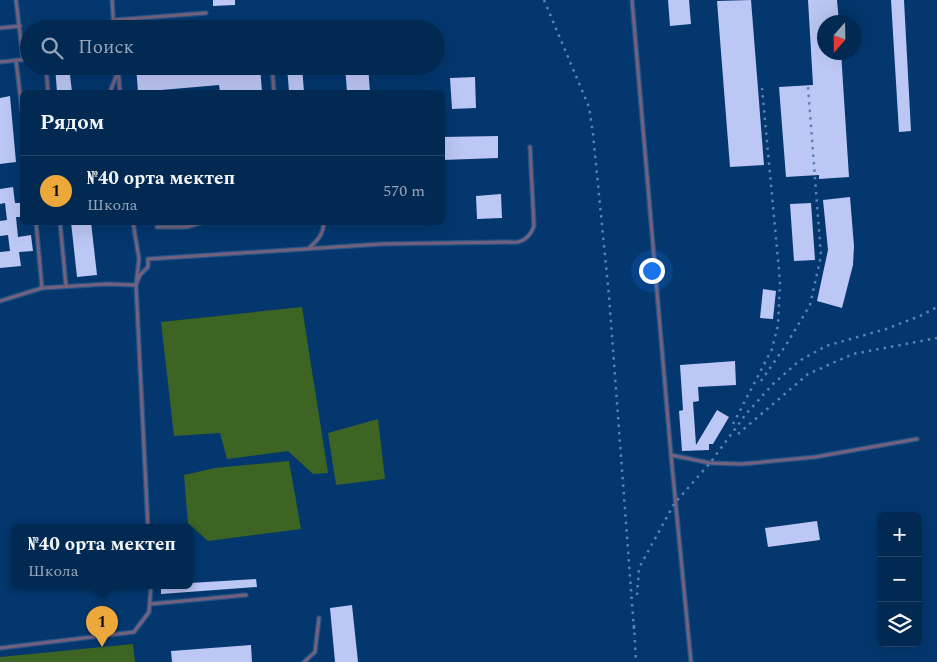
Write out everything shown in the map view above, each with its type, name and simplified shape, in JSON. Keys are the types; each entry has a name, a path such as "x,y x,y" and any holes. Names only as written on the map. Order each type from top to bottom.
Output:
{"lane":[{"path":"0,28 20,26 16,0"},
{"path":"112,0 114,20 206,13"},
{"path":"632,0 671,455 691,662"},
{"path":"16,60 20,94"},
{"path":"0,62 20,60"},
{"path":"47,75 48,90"},
{"path":"111,90 116,75"},
{"path":"119,75 120,90"},
{"path":"273,75 274,90"},
{"path":"139,259 382,244 522,241 528,237 534,226 530,147"},
{"path":"36,225 42,288"},
{"path":"60,225 66,286"},
{"path":"133,225 139,259 136,285 148,524"},
{"path":"157,227 186,227 193,225"},
{"path":"309,249 323,233 324,225"},
{"path":"136,285 140,275 148,267 148,259"},
{"path":"0,301 42,288 107,284 136,285"},
{"path":"671,455 710,463 742,464 815,457 918,440"},
{"path":"0,648 134,632 149,612 151,589"},
{"path":"150,604 246,595"},
{"path":"304,662 315,652 319,618"}],"green space":[{"path":"302,307 328,473 313,474 288,451 227,459 220,433 174,436 161,322"},
{"path":"378,419 385,479 336,485 328,433"},
{"path":"289,461 301,529 208,541 193,528 193,524 188,523 184,475 215,468"},
{"path":"133,644 135,662 0,662 0,657"}],"building":[{"path":"213,0 235,0 235,5 213,6"},
{"path":"668,0 689,0 691,24 670,26"},
{"path":"751,0 764,165 730,167 717,1"},
{"path":"808,0 837,0 838,15 817,15 817,60 842,60 849,177 819,179 819,175 786,177 779,87 813,85"},
{"path":"891,0 904,0 911,131 899,132"},
{"path":"56,75 70,75 72,90 57,90"},
{"path":"137,75 261,75 262,90 220,90 219,85 138,90"},
{"path":"288,75 303,75 304,90 289,90"},
{"path":"346,75 369,75 370,90 347,90"},
{"path":"475,77 476,108 452,109 450,78"},
{"path":"10,96 16,162 0,164 0,98"},
{"path":"498,136 498,158 445,160 445,137"},
{"path":"13,187 15,203 20,203 20,217 16,217 18,237 31,235 33,251 19,252 21,266 0,268 0,252 10,251 8,235 0,236 0,221 7,220 5,203 0,204 0,189"},
{"path":"501,194 502,218 477,219 476,196"},
{"path":"850,197 854,246 853,265 842,308 817,301 828,250 823,200"},
{"path":"811,203 815,260 794,261 790,204"},
{"path":"71,225 91,225 97,275 77,277"},
{"path":"763,289 776,291 773,319 760,318"},
{"path":"735,361 736,385 698,387 699,401 693,402 696,445 717,410 729,417 713,444 709,444 709,450 682,451 679,411 683,410 680,365"},
{"path":"817,521 820,540 768,547 765,528"},
{"path":"256,579 257,587 161,594 161,589 193,589 193,583"},
{"path":"352,605 358,662 335,662 330,608"},
{"path":"251,645 252,662 172,662 171,651"}],"railway":[{"path":"544,0 589,107 593,134 609,296 634,630"},
{"path":"761,381 786,345 810,305 821,256 808,87"},
{"path":"733,424 772,349 778,325 780,281 762,88"},
{"path":"637,595 639,568 674,504 710,463 746,414 772,385 799,361 826,346 886,329 920,316 937,307"},
{"path":"738,434 808,374 853,354 937,338"},
{"path":"634,625 636,662"}],"place":[{"name":"№40 орта мектеп","path":"102,647"}]}
